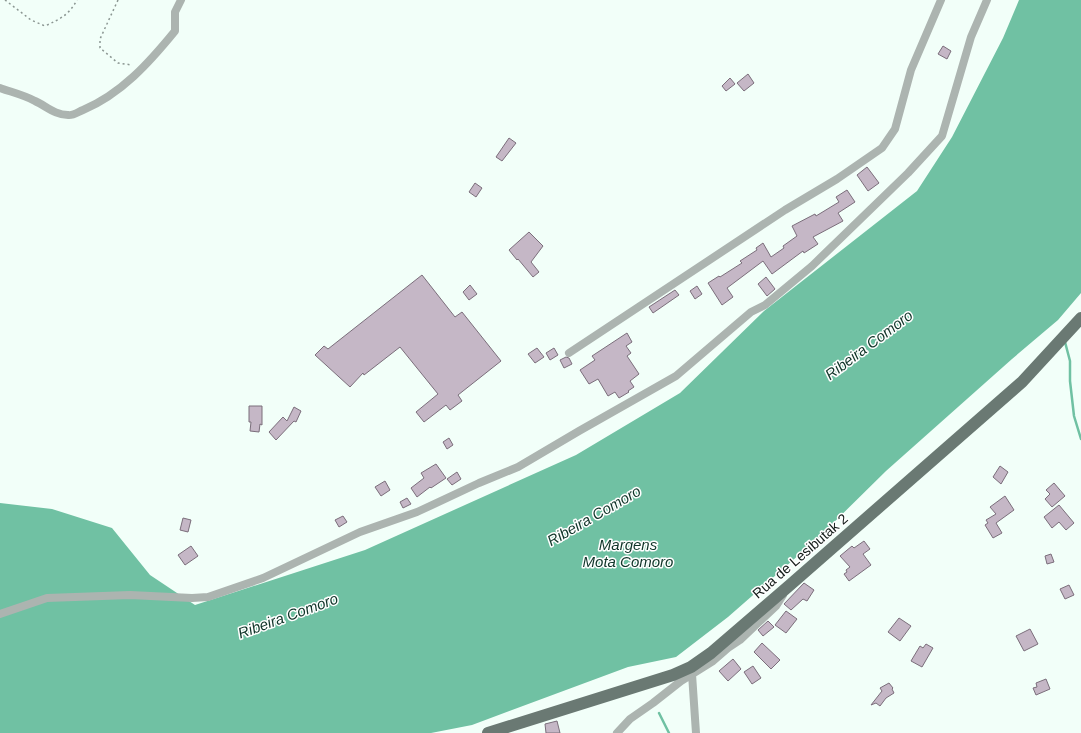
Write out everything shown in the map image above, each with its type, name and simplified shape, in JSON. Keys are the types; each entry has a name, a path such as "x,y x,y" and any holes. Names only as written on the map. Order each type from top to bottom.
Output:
{"main road":[{"name":"Rua de Lesibutak 2","path":"488,733 673,675 691,667 710,653 790,585 1022,382 1081,318"}],"street":[{"path":"0,88 34,100 56,113 70,116 90,108 111,96 134,78 175,31 175,12 181,0"},
{"path":"569,353 784,210 837,179 882,148 894,129 911,70 940,0"},
{"path":"0,614 47,598 130,595 192,598 208,597 263,578 360,532 417,512 479,483 518,467 676,376 751,312 765,305 812,266 908,173 942,136 971,37 987,0"},
{"path":"617,733 630,719 692,674 713,661 740,640 776,606 790,585"},
{"path":"692,674 696,733"}],"path":[{"path":"5,0 31,20 45,26 56,21 72,10 77,0"},
{"path":"118,0 100,39 100,48 118,63 144,66"}],"water":[{"name":"Margens Mota Comoro","path":"1019,0 1081,0 1081,293 1058,320 886,471 817,539 728,617 676,657 628,667 472,725 431,733 0,733 0,503 52,509 112,528 150,575 195,605 365,550 576,455 680,393 764,311 917,191 952,137 1003,38"}],"building":[{"path":"943,46 951,51 947,59 938,54"},
{"path":"748,74 754,83 744,91 737,83"},
{"path":"730,78 735,84 726,91 722,86"},
{"path":"509,138 516,143 502,161 496,157"},
{"path":"867,167 879,183 868,191 857,175"},
{"path":"475,183 482,188 476,197 469,192"},
{"path":"847,190 855,202 838,213 843,221 813,237 818,244 804,253 803,251 772,274 763,261 727,288 733,297 722,305 708,283 742,263 740,261 757,250 756,248 763,243 771,257 797,236 792,226 815,214 816,216 839,202 836,197"},
{"path":"529,232 543,246 531,262 539,272 533,277 509,250"},
{"path":"422,275 455,317 462,312 501,361 458,395 462,401 450,410 446,405 424,422 416,412 438,394 400,347 364,375 363,373 350,387 315,355 324,346 328,349"},
{"path":"766,277 775,289 767,296 758,284"},
{"path":"470,285 477,294 469,300 463,292"},
{"path":"697,286 702,294 695,299 690,291"},
{"path":"675,290 679,295 653,313 649,307"},
{"path":"627,333 632,342 626,346 631,353 627,356 639,374 630,381 634,387 628,391 629,392 619,398 615,392 608,396 598,379 589,384 580,370 595,360 592,356"},
{"path":"537,348 544,357 535,363 528,354"},
{"path":"554,348 558,355 550,360 546,353"},
{"path":"566,357 569,358 572,364 564,368 560,360"},
{"path":"249,406 262,406 262,425 260,424 259,432 250,431 251,422 249,422"},
{"path":"294,407 301,411 296,422 294,421 276,440 269,432 283,417 287,421"},
{"path":"449,438 453,445 447,449 443,442"},
{"path":"436,464 446,478 431,488 430,487 417,497 411,488 424,478 421,473"},
{"path":"1000,466 1008,472 1001,484 993,477"},
{"path":"457,472 461,479 452,485 447,479"},
{"path":"385,481 390,490 381,496 375,487"},
{"path":"1054,483 1065,496 1052,507 1045,499 1050,494 1046,490"},
{"path":"1005,496 1014,510 996,523 1002,533 993,538 985,525 988,523 986,520 996,514 990,507"},
{"path":"407,498 411,504 403,508 400,502"},
{"path":"1059,505 1074,523 1066,530 1059,522 1052,528 1044,517"},
{"path":"343,516 347,522 339,527 335,520"},
{"path":"183,518 191,520 188,532 180,530"},
{"path":"864,541 870,549 863,554 871,565 849,581 844,574 850,567 840,556 852,546 854,548"},
{"path":"191,546 198,556 185,565 178,555"},
{"path":"1051,554 1054,562 1047,564 1045,556"},
{"path":"804,583 814,590 807,601 803,599 791,610 784,604"},
{"path":"1069,585 1074,595 1065,599 1060,589"},
{"path":"786,611 797,619 786,633 775,625"},
{"path":"899,618 911,626 900,641 888,632"},
{"path":"768,621 774,627 763,636 758,630"},
{"path":"1030,629 1038,644 1024,651 1016,636"},
{"path":"762,643 780,660 771,669 754,652"},
{"path":"926,644 933,648 922,667 911,661 920,646 923,648"},
{"path":"733,659 741,669 728,681 719,671"},
{"path":"753,666 761,678 752,684 744,672"},
{"path":"1046,679 1050,689 1036,695 1033,688 1037,687 1036,683"},
{"path":"889,683 893,688 894,693 886,698 880,706 876,703 871,705 882,691 880,688"},
{"path":"557,721 560,733 546,733 545,724"}],"waterway":[{"path":"1065,342 1070,361 1070,381 1074,416 1081,439"},
{"path":"659,713 669,733"}],"water label":[{"name":"Ribeira Comoro","path":"869,345"},
{"name":"Ribeira Comoro","path":"594,516"},
{"name":"Ribeira Comoro","path":"288,616"}]}
